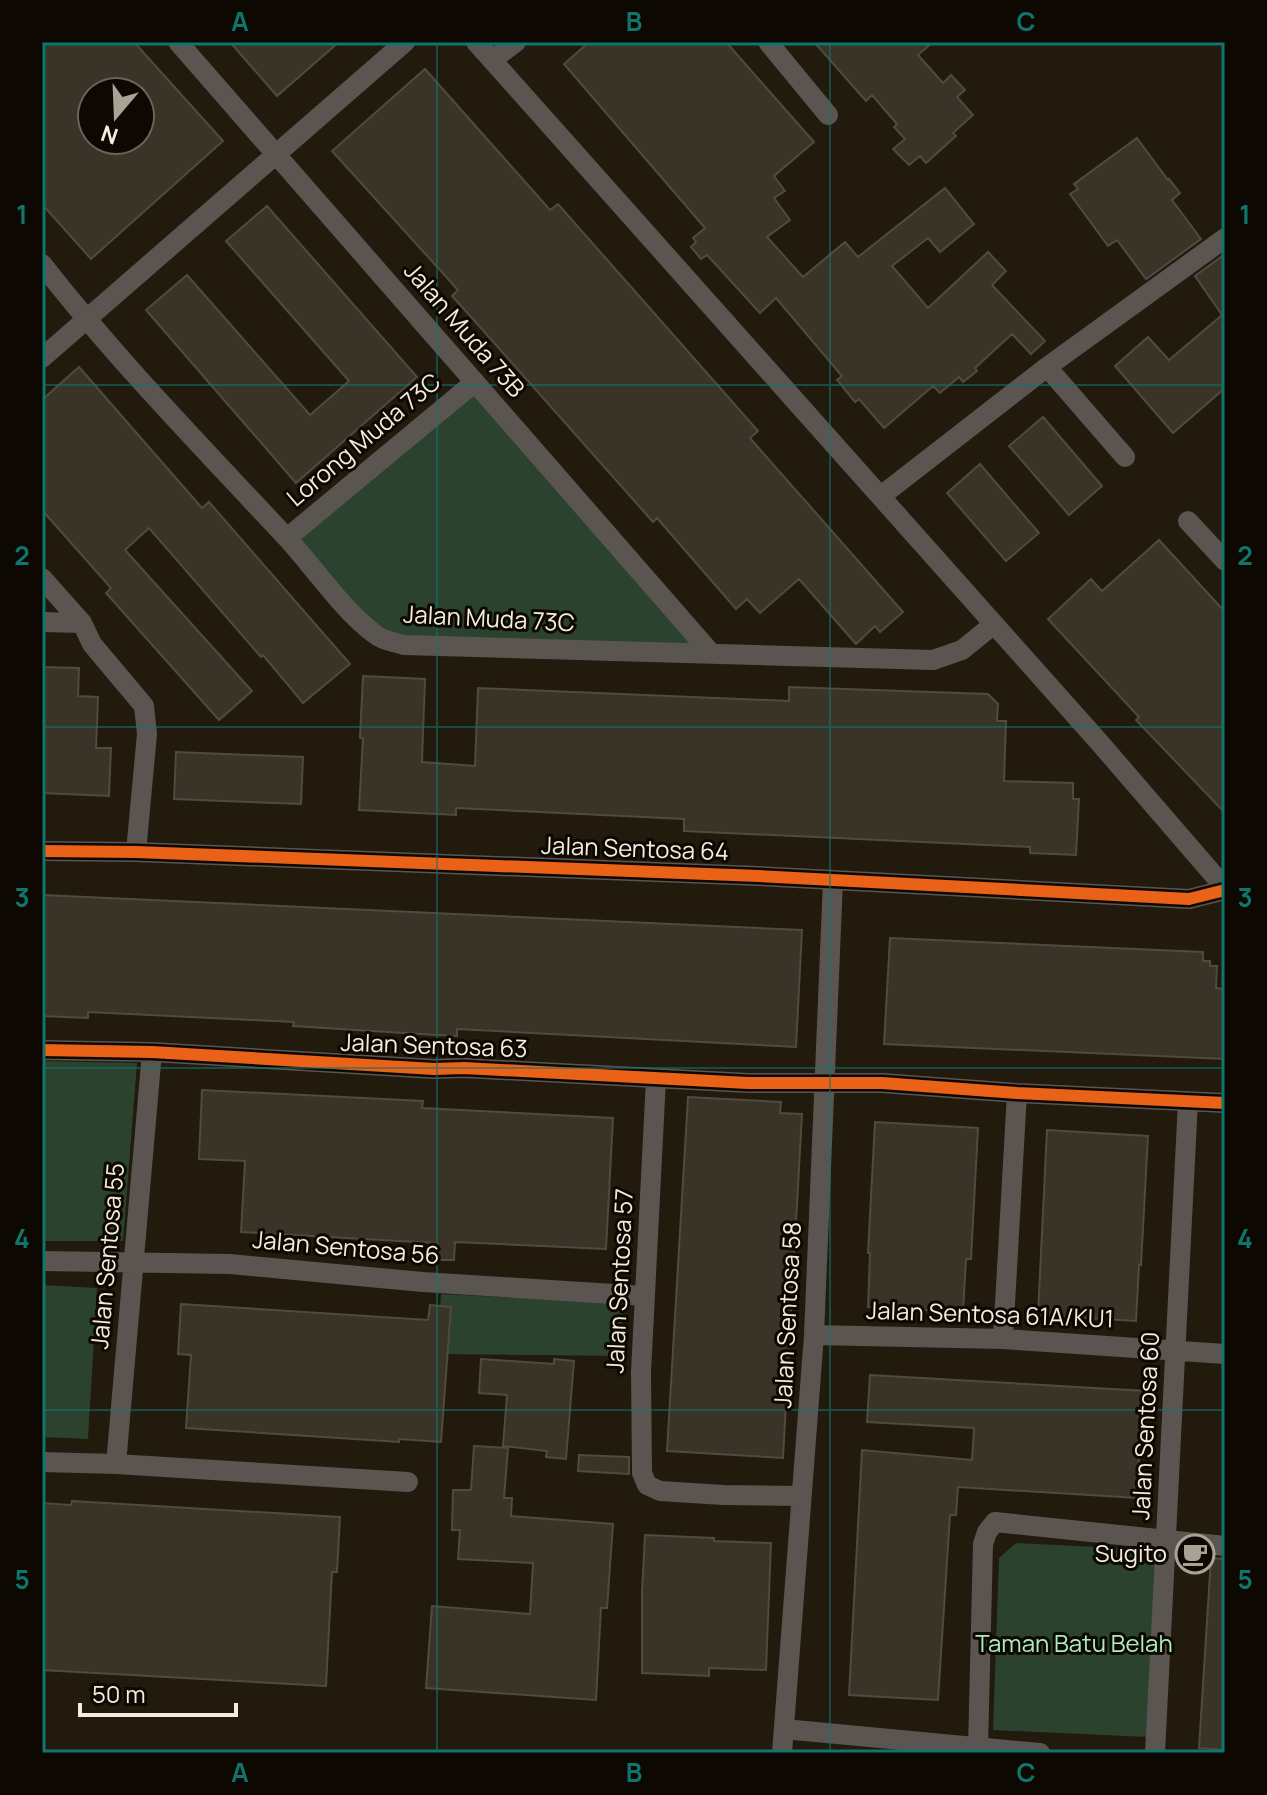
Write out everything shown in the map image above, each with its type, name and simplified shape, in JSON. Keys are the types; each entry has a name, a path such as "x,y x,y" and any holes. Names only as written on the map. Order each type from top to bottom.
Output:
{"street":[{"name":"Jalan Muda 73B","path":"178,42 711,653"},
{"path":"42,358 405,42"},
{"path":"476,42 881,496 1225,889"},
{"path":"492,60 516,42"},
{"path":"768,42 828,115"},
{"path":"881,496 1047,367 1225,238"},
{"name":"Jalan Muda 73C","path":"42,264 86,320 226,476 287,538 357,619 379,638 404,645 933,660 962,650 994,624"},
{"path":"1047,367 1125,457"},
{"name":"Lorong Muda 73C","path":"287,538 475,382"},
{"path":"1188,521 1225,561"},
{"path":"42,578 82,623 92,644 144,706 147,734 136,852"},
{"path":"42,622 82,623"},
{"name":"Jalan Sentosa 64","path":"42,851 136,852 833,880 1189,899 1225,889"},
{"name":"Jalan Sentosa 58","path":"782,1753 814,1335 833,880"},
{"name":"Jalan Sentosa 63","path":"42,1050 152,1052 748,1083 882,1083 1225,1103"},
{"name":"Jalan Sentosa 55","path":"116,1464 152,1052"},
{"name":"Jalan Sentosa 57","path":"656,1079 641,1372 642,1473 647,1485 660,1491 801,1496"},
{"path":"1003,1339 1017,1093"},
{"name":"Jalan Sentosa 60","path":"1155,1753 1188,1101"},
{"name":"Jalan Sentosa 56","path":"42,1261 230,1264 423,1282 645,1296"},
{"name":"Jalan Sentosa 61A/KU1","path":"814,1335 1003,1339 1225,1354"},
{"path":"42,1462 408,1482"},
{"path":"978,1748 983,1544 995,1522 1225,1546"},
{"path":"784,1729 1040,1753"}],"green space":[{"path":"475,382 711,653 379,638 287,538"},
{"path":"42,1061 137,1063 123,1241 42,1241"},
{"path":"42,1285 97,1288 88,1439 42,1437"},
{"path":"441,1294 623,1303 623,1356 437,1354"},
{"name":"Taman Batu Belah","path":"1016,1543 1157,1550 1148,1737 993,1730 999,1558"}],"building":[{"path":"42,42 134,42 223,141 91,259 42,204"},
{"path":"230,42 339,42 277,96"},
{"path":"589,42 726,42 814,142 774,176 785,191 774,198 790,220 767,237 803,277 845,242 858,257 945,188 974,224 940,252 928,238 892,266 928,308 988,252 1006,271 992,285 1045,341 1031,354 1012,334 963,382 959,377 940,393 933,386 884,428 859,399 855,402 837,380 842,376 776,298 760,313 707,255 701,259 691,247 696,242 693,238 705,228 564,64"},
{"path":"814,42 933,42 918,55 943,83 951,75 965,90 957,97 973,115 953,133 956,136 926,163 920,156 909,165 893,149 905,139 894,127 897,124 872,95 866,101"},
{"path":"425,69 550,210 558,204 758,431 750,438 903,612 880,632 875,626 856,644 799,579 760,613 747,599 736,609 657,518 653,522 452,296 458,290 332,151"},
{"path":"1137,138 1180,193 1172,200 1201,239 1146,279 1117,240 1108,246 1070,194 1078,189 1074,184"},
{"path":"267,206 417,377 296,483 146,310 187,275 310,415 349,381 226,241"},
{"path":"1225,254 1225,388 1173,433 1115,366 1148,337 1169,360 1222,315 1195,276"},
{"path":"79,367 202,508 209,502 350,664 303,703 149,528 125,550 252,691 219,720 106,593 111,588 42,510 42,400"},
{"path":"1043,417 1102,486 1069,515 1009,446"},
{"path":"980,464 1039,533 1006,561 947,493"},
{"path":"1159,540 1225,612 1225,813 1136,720 1139,717 1048,619 1091,579 1102,591"},
{"path":"42,667 79,668 78,696 98,697 96,748 111,748 109,796 42,793"},
{"path":"363,676 425,679 422,762 475,766 478,688 789,701 789,687 988,694 998,704 997,721 1006,721 1004,781 1073,783 1073,799 1079,799 1076,855 1030,853 1030,847 684,831 684,819 456,808 456,815 359,810"},
{"path":"176,752 303,757 301,804 174,799"},
{"path":"42,895 802,930 796,1047 457,1029 457,1036 436,1035 293,1026 294,1022 88,1012 88,1018 42,1016"},
{"path":"890,938 1203,952 1203,961 1217,966 1216,988 1224,989 1225,1059 884,1044"},
{"path":"202,1090 423,1101 422,1108 613,1118 606,1249 455,1242 454,1260 433,1260 434,1243 241,1232 245,1161 199,1159"},
{"path":"688,1097 781,1102 780,1113 802,1114 783,1458 667,1451"},
{"path":"875,1122 978,1128 971,1259 966,1259 963,1312 868,1307"},
{"path":"1047,1130 1148,1136 1136,1321 1038,1315"},
{"path":"181,1304 428,1320 430,1305 451,1307 441,1442 186,1428 191,1355 178,1354"},
{"path":"481,1359 554,1364 554,1359 574,1361 566,1459 546,1457 547,1451 503,1446 507,1395 479,1393"},
{"path":"870,1375 1146,1391 1137,1498 958,1487 956,1515 950,1515 938,1700 849,1695 862,1450 972,1460 974,1428 867,1422"},
{"path":"474,1446 508,1448 504,1498 512,1498 511,1516 613,1524 607,1608 601,1608 596,1700 426,1688 432,1606 530,1614 533,1563 458,1559 460,1530 452,1530 453,1490 471,1490"},
{"path":"579,1455 629,1457 629,1474 578,1471"},
{"path":"72,1501 340,1517 337,1572 332,1572 326,1686 42,1670 42,1503 71,1505"},
{"path":"645,1535 771,1543 766,1670 709,1668 709,1676 642,1673"},
{"path":"1211,1558 1225,1559 1225,1750 1199,1748"}],"cycle path":[{"path":"42,851 759,876 1189,899 1225,890"},
{"path":"42,1050 152,1052 748,1083 882,1083 1225,1103"}],"place":[{"name":"Sugito","path":"1195,1554"}]}
